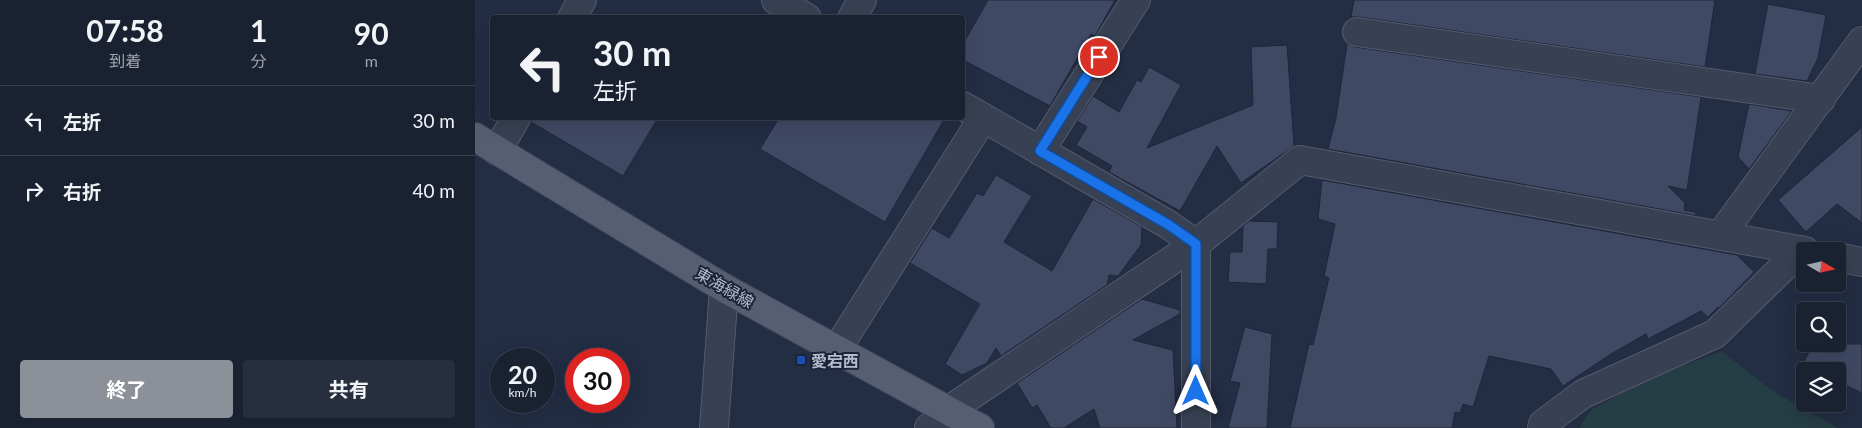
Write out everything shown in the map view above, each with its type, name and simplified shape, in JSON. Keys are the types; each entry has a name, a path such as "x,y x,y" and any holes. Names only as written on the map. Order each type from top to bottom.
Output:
{"main road":[{"name":"東海緑線","path":"486,144 724,288 980,428"}],"street":[{"path":"574,15 582,0"},
{"path":"776,0 802,15"},
{"path":"854,15 862,0"},
{"path":"1040,151 1135,0"},
{"path":"1357,32 1821,99"},
{"path":"1720,236 1862,41"},
{"path":"837,349 973,112 1169,225 1196,244"},
{"path":"486,144 514,120"},
{"path":"929,428 949,410 1196,244 1300,160 1796,250"},
{"path":"1196,244 1196,428"},
{"path":"1542,428 1543,424 1583,394 1715,334 1796,258"},
{"path":"1846,259 1862,262"},
{"path":"714,428 724,288"}],"shaded area":[{"path":"1722,351 1771,390 1796,404 1796,412 1810,412 1838,428 1579,428 1591,410 1647,379"}],"building":[{"path":"988,0 1115,0 1095,36 1091,34 1050,106 965,61 965,40"},
{"path":"1354,0 1715,0 1705,67 1351,17"},
{"path":"1768,4 1826,15 1818,58 1807,81 1755,74"},
{"path":"1347,44 1355,47 1701,97 1687,190 1668,186 1685,203 1684,210 1694,212 1698,216 1328,149 1336,118"},
{"path":"1287,45 1294,146 1241,183 1217,146 1180,211 1109,172 1112,166 1076,145 1087,127 1077,121 1093,96 1119,112 1137,80 1141,82 1149,67 1181,85 1147,148 1253,105 1251,47"},
{"path":"1749,104 1792,111 1749,169 1738,157"},
{"path":"532,120 657,120 623,176 531,122"},
{"path":"778,120 944,120 885,222 760,149"},
{"path":"1862,127 1862,223 1837,204 1806,232 1778,200"},
{"path":"996,175 1032,196 1004,242 1052,271 1093,199 1142,227 1141,245 1118,276 1109,275 1107,285 1001,356 996,348 987,363 962,375 945,364 980,304 910,263 932,228 949,238 977,193 983,196"},
{"path":"1322,180 1737,255 1754,272 1708,317 1701,311 1648,339 1646,334 1611,354 1563,386 1551,369 1489,356 1473,407 1463,404 1460,413 1455,412 1452,428 1290,428 1309,344 1313,345 1329,278 1324,276 1335,224 1318,219"},
{"path":"1249,221 1278,222 1277,249 1268,249 1266,284 1228,282 1230,252 1242,252 1243,226"},
{"path":"1142,299 1180,310 1180,314 1133,340 1173,350 1177,428 1100,428 1094,409 1064,428 1051,428 1037,405 1032,408 1017,383"},
{"path":"1245,327 1272,334 1267,428 1228,428 1240,383 1230,381"},
{"path":"1846,344 1862,344 1862,393 1846,385 1846,362 1803,362 1809,352 1846,352"}],"place":[{"name":"愛宕西","path":"801,360"}],"route":[{"path":"1099,57 1040,151 1169,225 1196,244 1196,391"}]}
